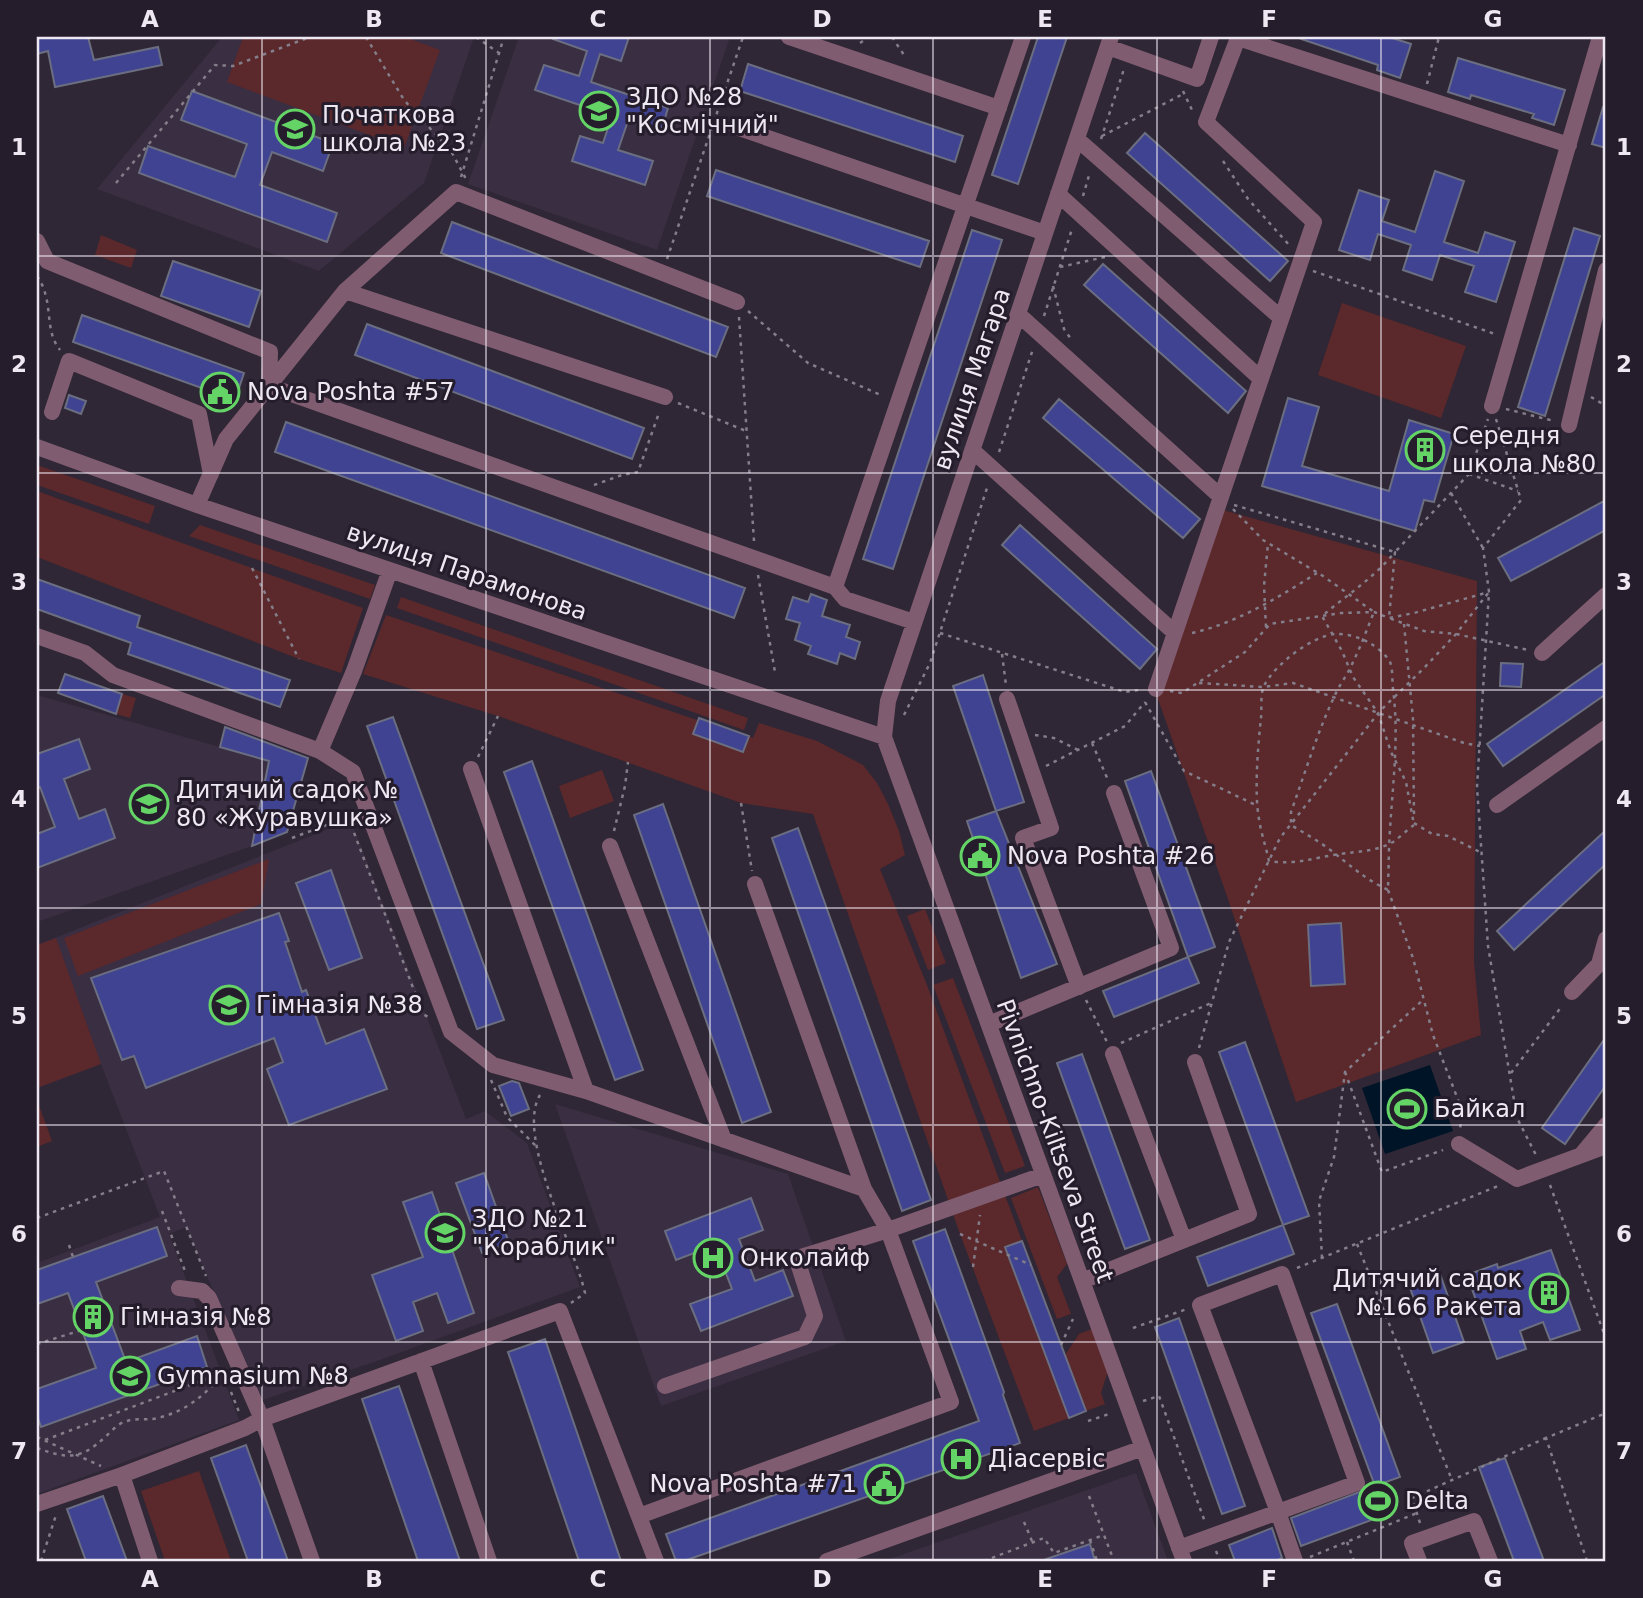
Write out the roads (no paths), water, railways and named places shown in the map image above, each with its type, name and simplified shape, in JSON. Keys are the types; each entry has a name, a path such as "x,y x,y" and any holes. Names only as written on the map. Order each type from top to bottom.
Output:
{"street":[{"path":"789,37 999,108"},
{"path":"835,587 1023,37"},
{"path":"1109,42 1129,56 1197,79 1211,37"},
{"path":"1492,406 1600,37"},
{"path":"1156,689 1314,222 1206,122 1238,38 1569,145"},
{"name":"вулиця Магара","path":"884,737 888,701 1109,42"},
{"path":"736,127 1045,233"},
{"path":"1077,139 1282,318"},
{"path":"197,505 226,439 345,291 456,192 737,302"},
{"path":"1058,194 1261,379"},
{"path":"37,241 47,261 270,352 269,386"},
{"path":"1569,425 1606,270"},
{"path":"345,291 665,397"},
{"path":"1018,314 1221,497"},
{"path":"52,412 69,361 199,414 211,474"},
{"path":"269,386 835,587 845,599 914,622"},
{"name":"вулиця Парамонова","path":"37,447 197,505 884,737"},
{"path":"972,450 1175,633"},
{"path":"320,751 358,659 390,570"},
{"path":"1542,653 1606,595"},
{"path":"37,636 85,653 113,675 320,751 353,772 451,1032 493,1065 586,1091 864,1189"},
{"path":"1007,699 1051,828 1023,838 1079,987"},
{"path":"1497,806 1606,728"},
{"name":"Pivnichno-Kiltseva Street","path":"884,737 1181,1555"},
{"path":"471,769 586,1091"},
{"path":"989,1024 1171,948 1114,793"},
{"path":"610,846 724,1140"},
{"path":"639,1516 951,1402 888,1230 864,1189 755,884"},
{"path":"1572,992 1600,964 1606,939"},
{"path":"1113,1054 1184,1240"},
{"path":"1082,1281 1249,1213 1195,1062"},
{"path":"1581,1154 1606,1125"},
{"path":"1459,1144 1517,1179 1606,1146"},
{"path":"665,1386 804,1337 815,1316 798,1263 801,1257 888,1230 1043,1175"},
{"path":"1181,1555 1211,1536 1278,1512 1357,1483 1282,1274 1200,1305 1278,1512 1298,1561"},
{"path":"179,1288 202,1291 209,1298 262,1419 312,1561"},
{"path":"37,1504 122,1475 262,1419 560,1311 656,1561"},
{"path":"421,1361 489,1561"},
{"path":"827,1561 1143,1448"},
{"path":"122,1475 150,1561"},
{"path":"1419,1561 1412,1544 1474,1521 1490,1561"}],"water":[{"name":"Байкал","path":"1430,1065 1453,1131 1385,1154 1362,1088"}],"place":[{"name":"ЗДО №28 \"Космічний\"","path":"599,111"},
{"name":"Початкова школа №23","path":"295,129"},
{"name":"Nova Poshta #57","path":"220,392"},
{"name":"Середня школа №80","path":"1425,450"},
{"name":"Дитячий садок № 80 «Журавушка»","path":"149,804"},
{"name":"Nova Poshta #26","path":"980,856"},
{"name":"Гімназія №38","path":"229,1005"},
{"name":"Байкал","path":"1407,1109"},
{"name":"ЗДО №21 \"Кораблик\"","path":"445,1233"},
{"name":"Онколайф","path":"713,1258"},
{"name":"Дитячий садок №166 Ракета","path":"1549,1293"},
{"name":"Гімназія №8","path":"93,1317"},
{"name":"Gymnasium №8","path":"130,1376"},
{"name":"Діасервіс","path":"961,1459"},
{"name":"Nova Poshta #71","path":"884,1484"},
{"name":"Delta","path":"1378,1501"}]}
